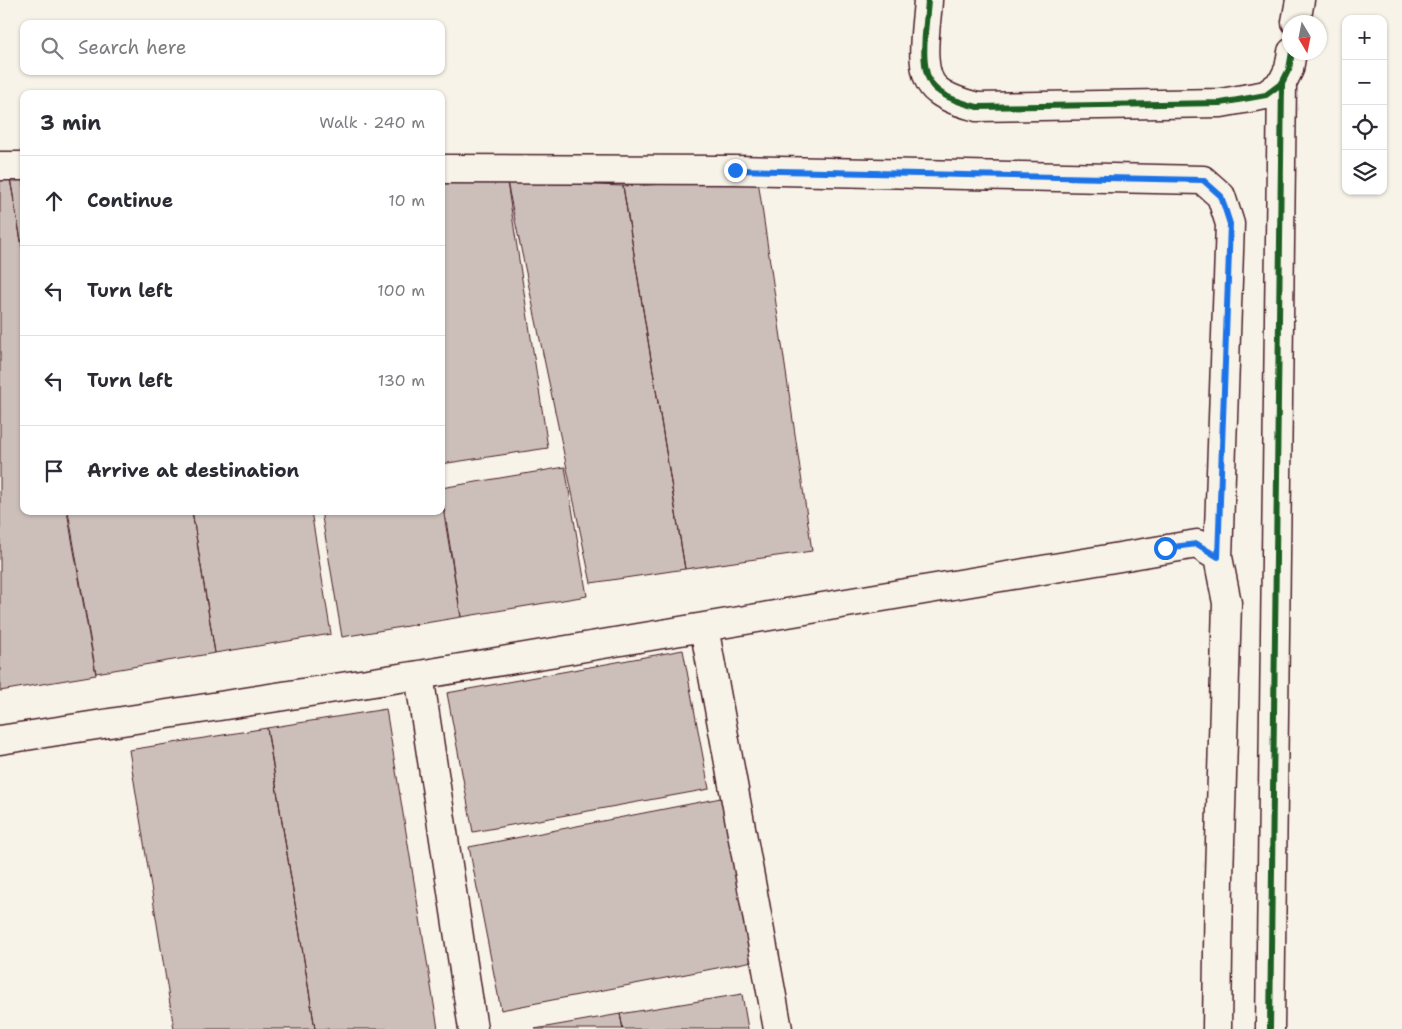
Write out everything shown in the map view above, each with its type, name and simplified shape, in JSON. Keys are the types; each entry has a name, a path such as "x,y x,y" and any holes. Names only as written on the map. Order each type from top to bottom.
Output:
{"street":[{"path":"928,0 924,59 927,78 936,90 956,101 977,107 1221,103 1266,95 1282,83"},
{"path":"1297,15 1300,0"},
{"path":"1270,1029 1282,83 1289,69 1291,60"},
{"path":"0,166 20,166"},
{"path":"445,168 735,170 1203,180 1221,196 1230,224 1218,557 1227,603 1219,878 1217,1029"},
{"path":"0,740 420,675 1197,544 1218,557"},
{"path":"704,627 778,1029"},
{"path":"420,675 473,1029"}],"building":[{"path":"0,173 9,173 20,235 20,515 68,515 96,675 0,691"},
{"path":"9,173 20,173 20,235"},
{"path":"758,180 812,551 685,569 623,186"},
{"path":"507,182 623,186 685,569 591,583"},
{"path":"507,182 548,448 445,463 445,183"},
{"path":"565,467 587,596 461,617 445,514 445,487"},
{"path":"69,515 193,515 215,653 96,673"},
{"path":"193,515 312,515 331,634 215,653"},
{"path":"322,515 444,515 461,617 342,637"},
{"path":"683,650 709,789 473,832 447,693"},
{"path":"386,709 438,1029 315,1029 267,728"},
{"path":"267,728 315,1029 174,1029 129,750"},
{"path":"726,797 758,960 501,1010 469,847"},
{"path":"742,994 748,1029 623,1029 620,1014"},
{"path":"620,1014 623,1029 535,1029"}],"cycle path":[{"path":"928,0 924,48 927,73 931,83 946,96 977,107 1221,103 1266,95 1282,83 1289,69 1291,60"},
{"path":"1270,1029 1282,83"}],"route":[{"path":"735,170 1203,180 1221,196 1230,224 1218,557 1197,544 1165,548"}]}
